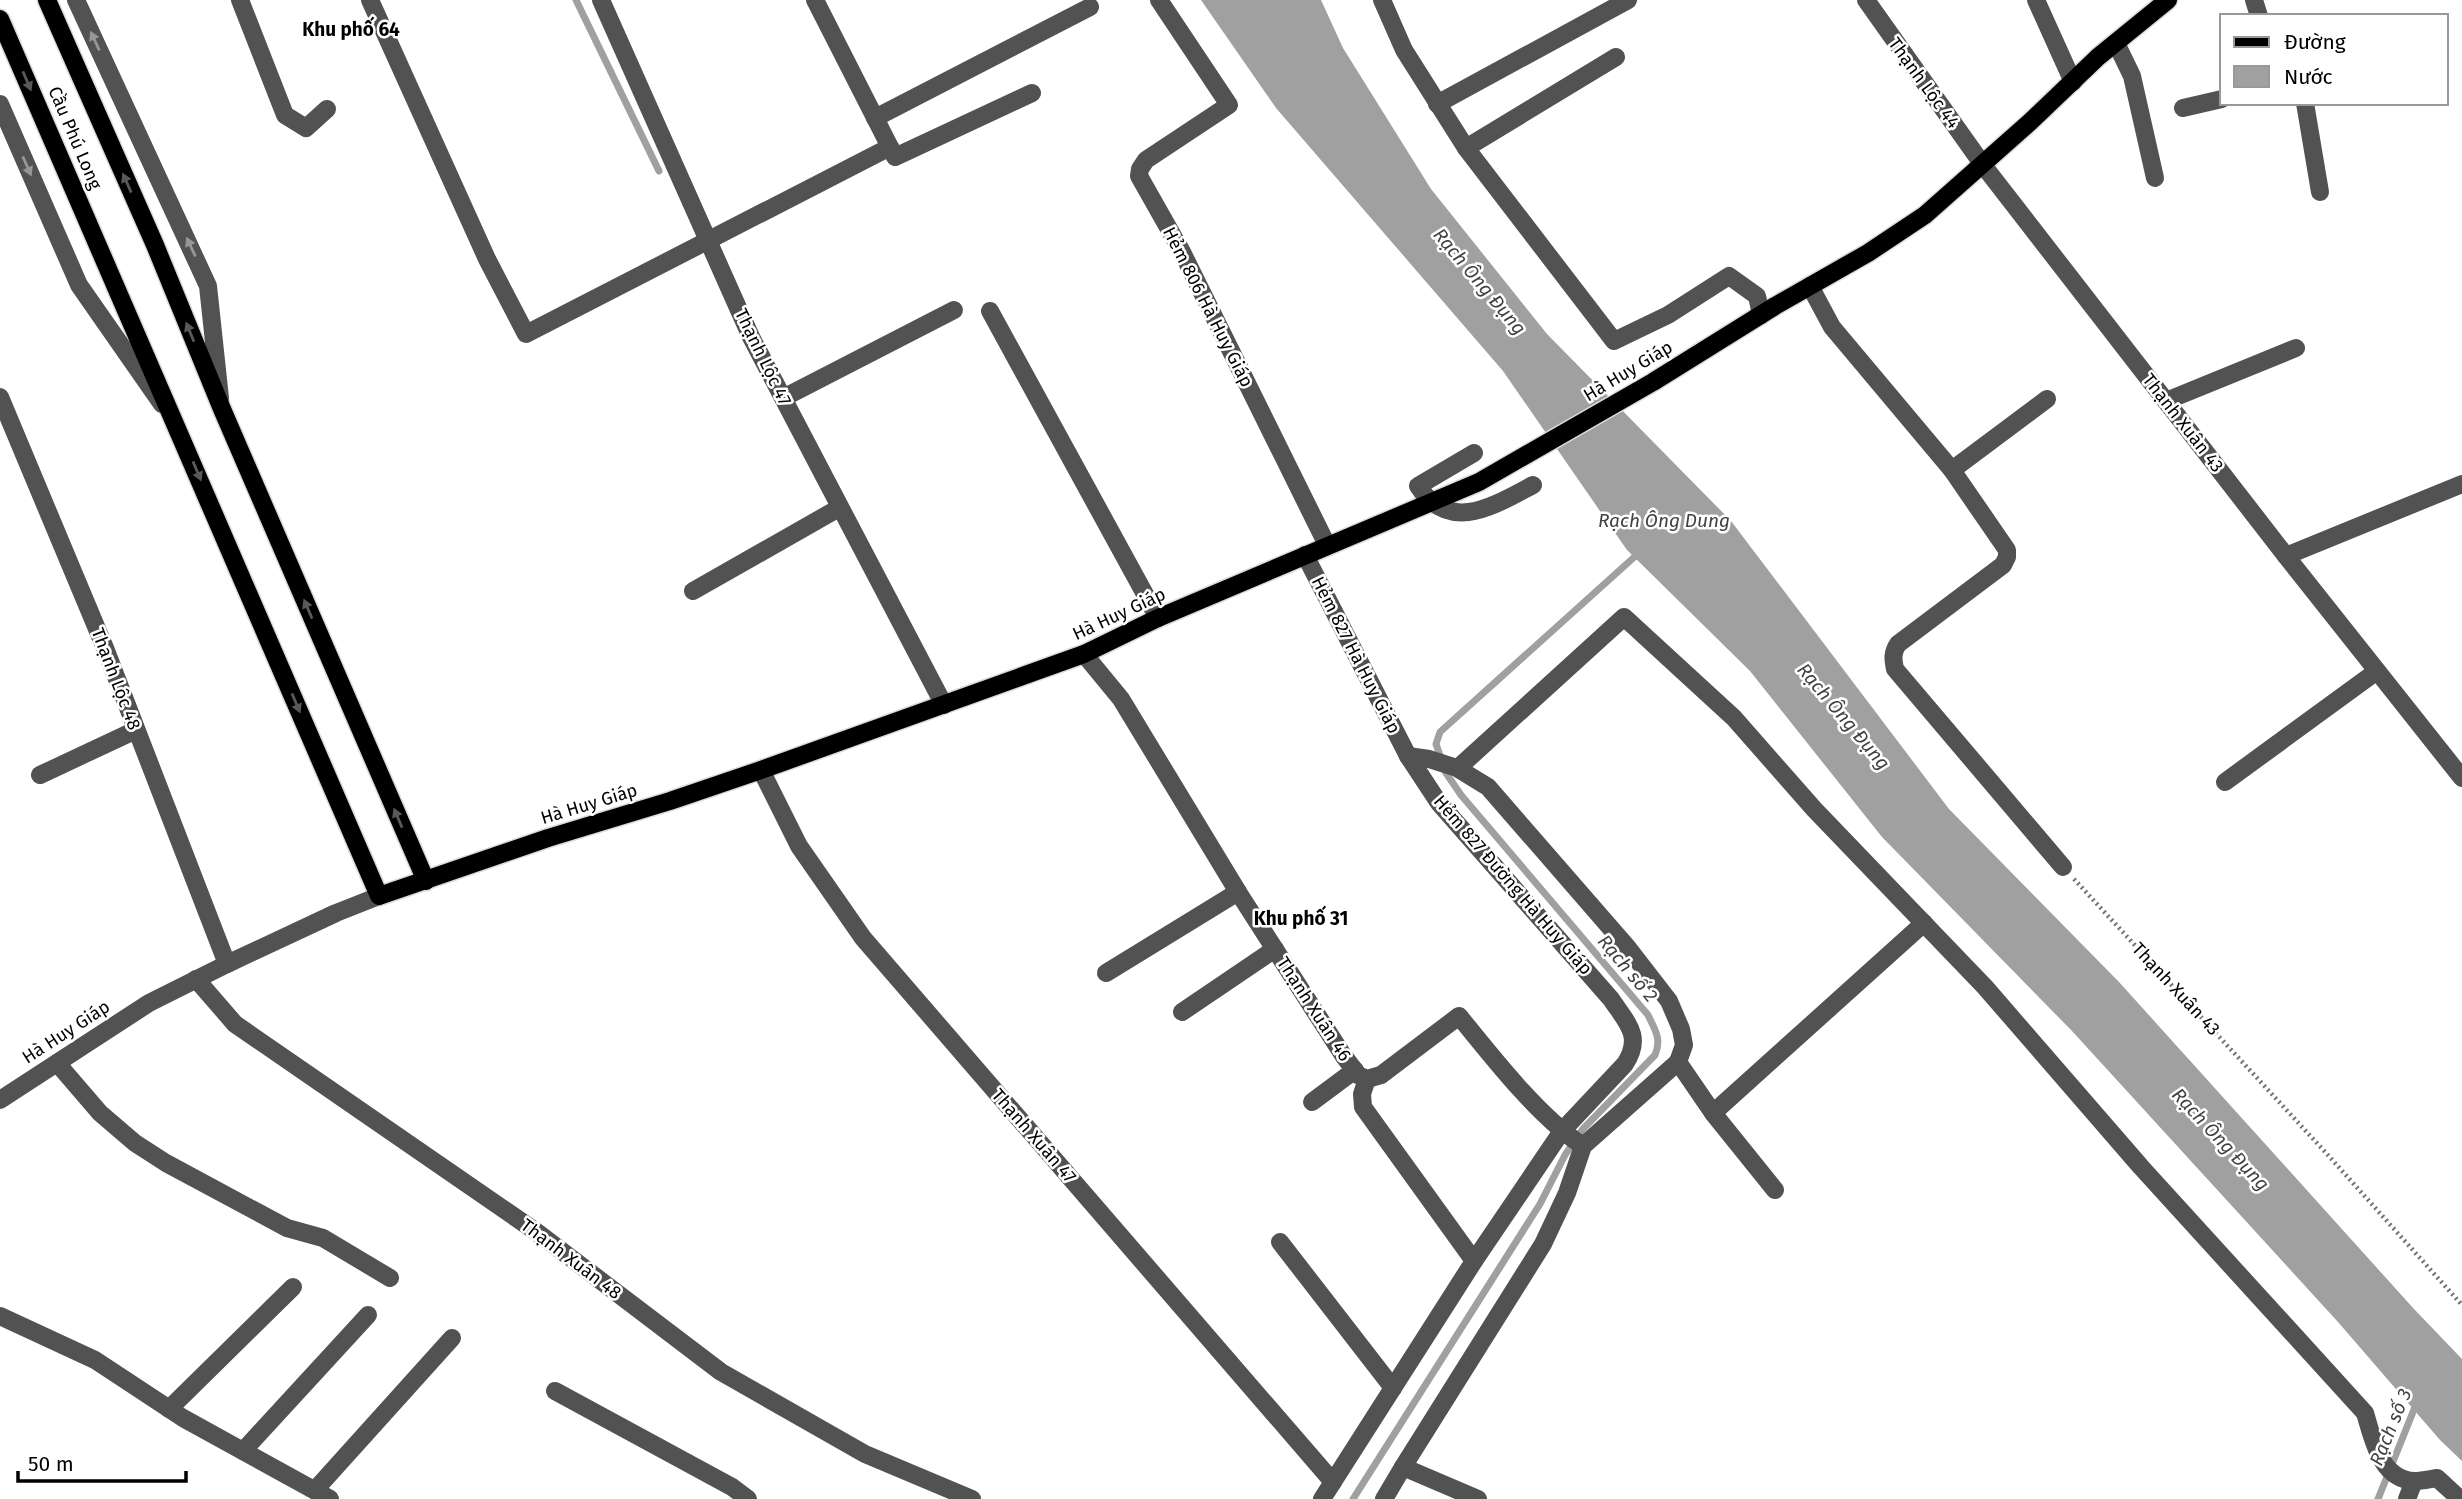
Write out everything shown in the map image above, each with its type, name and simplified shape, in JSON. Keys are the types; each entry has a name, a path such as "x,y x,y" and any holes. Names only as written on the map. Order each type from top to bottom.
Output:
{"main road":[{"name":"Cầu Phú Long","path":"47,0 155,245 222,409 426,881"},
{"name":"Hà Huy Giáp","path":"379,896 548,838 761,770 1084,654 1158,618 1479,482 1653,382 1761,314 1868,253 1925,215 2116,43 2168,0"},
{"name":"Cầu Phú Long","path":"0,19 379,896"}],"street":[{"path":"76,0 208,286 222,409"},
{"path":"240,0 285,115 306,128 327,109"},
{"path":"370,0 488,259 526,334 890,147"},
{"name":"Thạnh Lộc 47","path":"601,0 751,337 944,705"},
{"path":"815,0 895,157 1032,93"},
{"name":"Hẻm 806 Hà Huy Giáp","path":"1158,0 1229,105 1146,160 1139,176 1182,252 1326,545"},
{"path":"1382,0 1405,50 1466,148 1614,341 1668,315 1729,276 1757,296 1761,314"},
{"path":"1437,104 1628,0"},
{"name":"Thạnh Lộc 44","path":"1866,0 1983,164"},
{"path":"2036,0 2073,82"},
{"path":"875,118 1090,7"},
{"path":"2116,43 2132,76 2155,178"},
{"path":"1466,148 1616,57"},
{"path":"2183,108 2220,99"},
{"path":"0,104 79,285 178,428"},
{"path":"2305,105 2320,192"},
{"name":"Thạnh Xuân 43","path":"1983,164 2286,556 2462,778"},
{"path":"1810,286 1832,327 1952,470 2007,550 2003,565 1898,644 1893,654 1895,668 2063,867"},
{"path":"783,398 954,310"},
{"path":"990,311 1158,618"},
{"path":"2166,401 2295,348"},
{"name":"Thạnh Lộc 48","path":"0,397 105,648 228,964"},
{"path":"1952,470 2047,400"},
{"path":"1474,453 1418,486 1429,502 1457,514 1494,506 1533,485"},
{"path":"2286,556 2462,484"},
{"path":"693,591 839,508"},
{"name":"Hẻm 827 Hà Huy Giáp","path":"1305,555 1408,756"},
{"path":"1457,768 1624,617 1734,718 1814,809 1985,987 2141,1167 2365,1413 2379,1458 2407,1479 2437,1478 2460,1499"},
{"name":"Thạnh Xuân 46","path":"1084,654 1121,699 1275,949 1361,1075"},
{"path":"2225,782 2377,671"},
{"path":"40,775 136,730"},
{"name":"Hẻm 827 Đường Hà Huy Giáp","path":"1408,756 1457,768 1488,787 1628,948 1669,1001 1682,1029 1684,1045 1678,1062"},
{"name":"Hẻm 827 Đường Hà Huy Giáp","path":"1322,1499 1474,1261 1562,1131 1625,1064 1633,1052 1635,1042 1629,1026 1611,999 1447,813 1408,756"},
{"name":"Thạnh Xuân 47","path":"761,770 799,846 863,938 1333,1482"},
{"path":"1106,973 1238,891"},
{"name":"Hà Huy Giáp","path":"0,1100 149,1003 379,896"},
{"path":"1713,1114 1924,923"},
{"path":"1182,1012 1275,949"},
{"name":"Thạnh Xuân 48","path":"196,979 234,1024 538,1233 721,1373 865,1454 972,1499"},
{"path":"1312,1102 1361,1075 1381,1074 1460,1016 1486,1049 1562,1131 1583,1146"},
{"path":"1384,1499 1543,1244 1567,1193 1583,1146 1678,1062 1713,1114 1775,1190"},
{"path":"57,1063 100,1113 135,1143 166,1163 287,1228 323,1238 390,1278"},
{"path":"1361,1075 1363,1107 1474,1261"},
{"path":"1280,1242 1393,1388"},
{"path":"169,1409 293,1287"},
{"path":"243,1451 368,1315"},
{"path":"0,1316 95,1360 169,1409 323,1494 452,1338"},
{"path":"555,1391 732,1487 748,1499"},
{"path":"1403,1467 1478,1499"},
{"path":"2407,1479 2407,1499"}],"path":[{"name":"Thạnh Xuân 43","path":"2063,867 2462,1305"}],"water":[{"name":"Rạch Ông Dung","path":"1201,0 1321,0 1343,48 1431,189 1547,334 1731,521 1949,809 2119,982 2462,1359 2462,1461 2440,1440 2338,1322 2072,1031 1882,837 1750,671 1627,550 1503,371 1276,108"}],"waterway":[{"path":"576,0 659,171"},
{"name":"Rạch số 2","path":"1353,1499 1540,1204 1565,1155 1582,1130 1655,1055 1657,1049 1657,1035 1648,1015 1461,795 1446,773 1436,744 1440,732 1641,551"},
{"name":"Rạch số 3","path":"2378,1499 2417,1402"}],"district":[{"name":"Khu phố 64","path":"351,29"},
{"name":"Khu phố 31","path":"1301,918"}],"water label":[{"name":"Rạch Ông Đụng","path":"1480,281"},
{"name":"Rạch Ông Đụng","path":"1844,716"},
{"name":"Rạch Ông Đụng","path":"2221,1139"}]}
